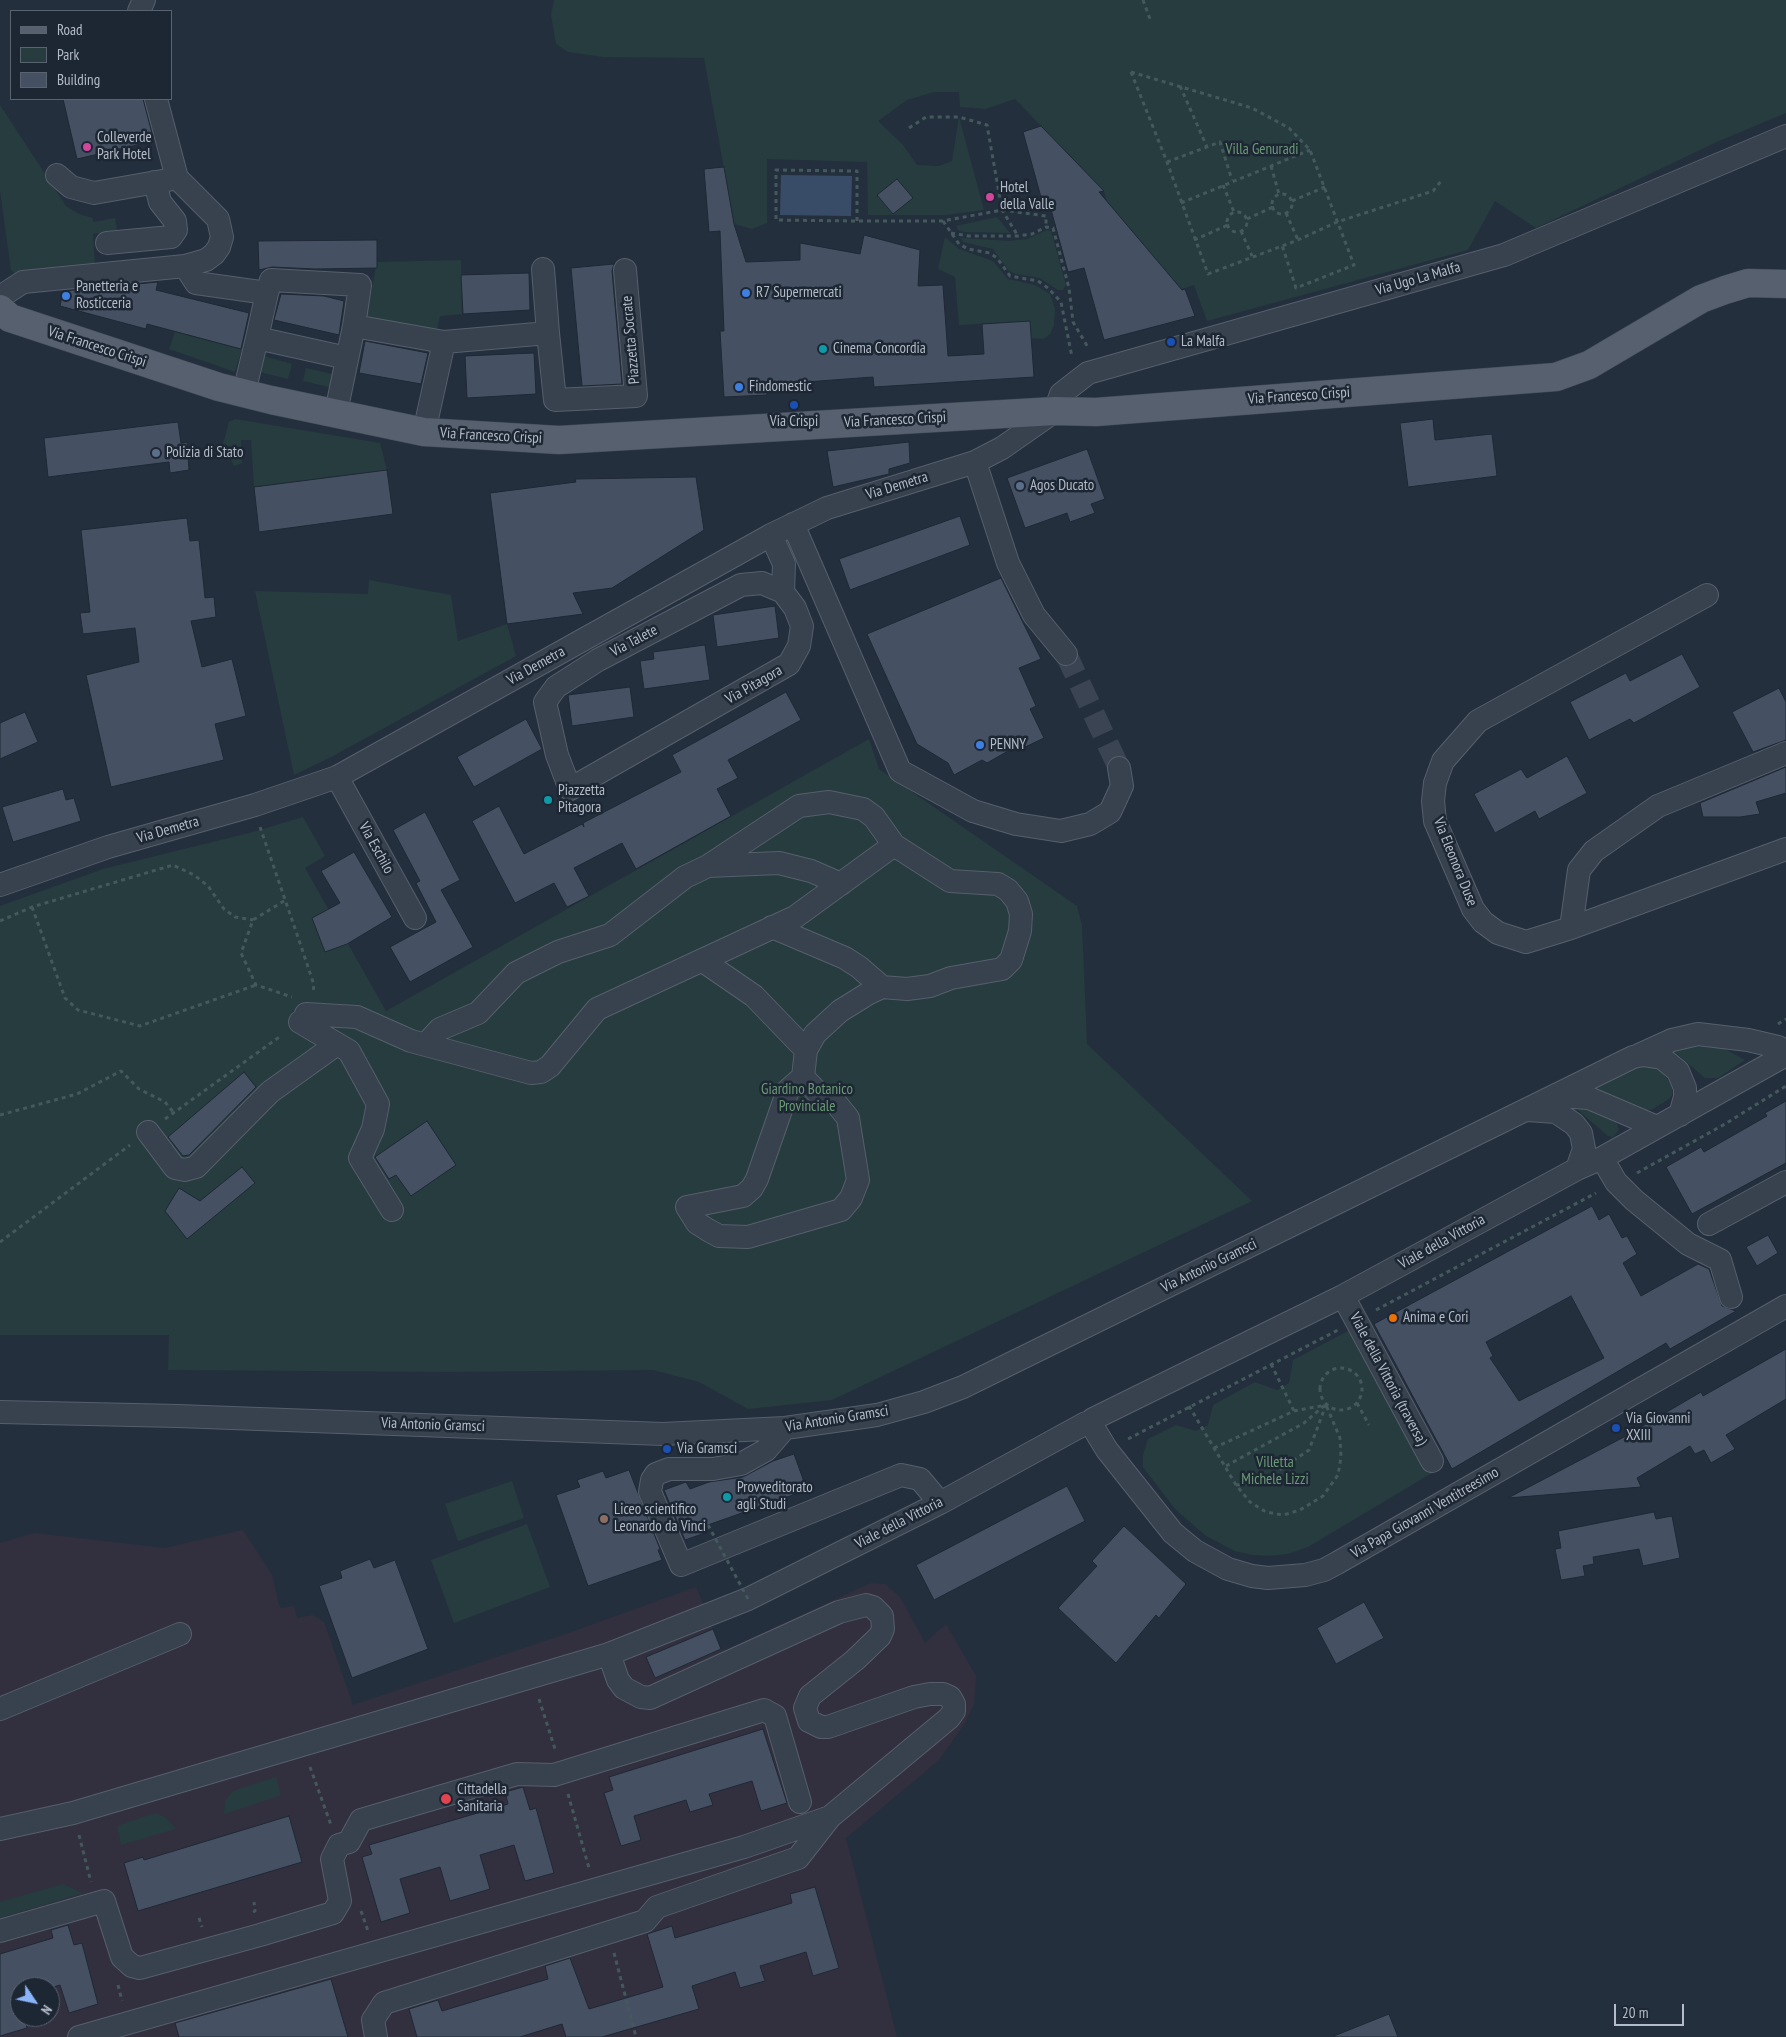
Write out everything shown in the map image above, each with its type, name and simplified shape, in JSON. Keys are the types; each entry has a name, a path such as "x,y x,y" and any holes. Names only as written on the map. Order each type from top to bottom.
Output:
{"main road":[{"name":"Via Francesco Crispi","path":"2,311 219,387 244,393 424,432 559,440 1055,411 1096,412 1556,377 1589,365 1701,299 1748,283 1786,284"}],"street":[{"path":"107,243 171,237 176,230 175,221 160,202 166,180 156,100"},
{"name":"Via Ugo La Malfa","path":"1055,411 1061,394 1088,373 1504,255 1786,136"},
{"path":"2,311 23,282 185,266 206,260 219,247 222,228 213,211 166,180 94,193 71,187 57,175"},
{"path":"185,266 196,283 267,294"},
{"path":"354,326 444,342 548,333 542,269"},
{"name":"Piazzetta Socrate","path":"548,333 555,400 636,396 625,270"},
{"path":"244,393 271,280 360,285 354,326 336,412"},
{"path":"257,338 347,358"},
{"path":"424,432 444,342"},
{"name":"Via Demetra","path":"0,885 108,847 255,805 337,777 771,535 826,508 975,462 1002,448 1055,411"},
{"path":"975,462 1008,563 1034,615 1066,654"},
{"path":"793,524 900,771 973,811 1016,824 1061,830 1090,824 1110,812 1122,786 1120,768"},
{"path":"771,535 784,564 783,592"},
{"name":"Via Talete","path":"557,755 545,702 556,687 598,660 741,585 762,583 783,592"},
{"name":"Via Pitagora","path":"557,755 570,789 789,664 799,646 802,626 795,608 783,592"},
{"name":"Via Eleonora Duse","path":"1707,595 1478,721 1443,761 1435,782 1433,802 1435,821 1473,909 1483,922 1498,933 1526,942 1571,928 1786,849"},
{"path":"1571,928 1579,870 1599,848 1658,806 1786,753"},
{"name":"Via Eschilo","path":"337,777 415,918"},
{"path":"426,1044 440,1029 478,1013 516,974 558,952 610,936 685,878 708,866 799,806 817,802 841,803 863,809 874,817 894,844 950,881 998,884 1008,890 1017,901 1021,914 1020,931 1011,960 1002,969 951,978 930,986 908,989 882,987 869,992 840,1011 815,1034 806,1050 803,1076 788,1090 757,1179 752,1188 743,1196 687,1207 697,1223 720,1236 748,1237 841,1210 851,1198 858,1180 848,1118 835,1102 818,1093 803,1076"},
{"path":"306,1013 357,1017 411,1040 531,1073 541,1072 550,1066 597,1009 795,917 894,844"},
{"path":"708,866 779,863 811,871 840,884"},
{"path":"772,928 845,958 859,966 882,987"},
{"path":"703,961 754,996 806,1050"},
{"path":"306,1013 337,1044 349,1051 378,1104 373,1129 360,1158 392,1210"},
{"name":"Via Antonio Gramsci","path":"0,1412 178,1416 663,1434 785,1428 877,1415 924,1402 963,1387 1554,1096 1672,1040 1698,1034 1748,1040 1778,1047 1786,1051"},
{"path":"148,1132 175,1168 186,1170 196,1167 270,1092 337,1044"},
{"path":"1633,1058 1643,1055 1662,1058 1678,1071 1685,1088 1685,1097 1680,1115"},
{"name":"Viale della Vittoria","path":"0,1829 73,1813 533,1678 609,1654 748,1599 940,1503 1090,1422 1343,1296 1578,1169 1602,1158 1786,1055"},
{"path":"1554,1096 1589,1098 1657,1127"},
{"path":"1528,1110 1556,1112 1574,1124 1581,1133 1584,1149 1578,1169"},
{"path":"1602,1158 1616,1182 1634,1200 1688,1244 1720,1260 1731,1297"},
{"path":"1709,1224 1786,1182"},
{"name":"Viale della Vittoria (traversa)","path":"1343,1296 1432,1462"},
{"name":"Via Papa Giovanni Ventitreesimo","path":"1090,1422 1107,1450 1173,1532 1199,1554 1228,1569 1252,1576 1268,1578 1305,1575 1324,1570 1337,1563 1786,1306"},
{"path":"785,1428 766,1450 741,1464 714,1469 669,1468 656,1474 652,1480 650,1492 682,1565 901,1475 920,1479 940,1503"},
{"path":"376,2037 374,2020 384,2003 645,1921 657,1907 798,1858 830,1817 954,1711 954,1704 950,1697 943,1694 930,1694 828,1727 821,1728 809,1721 805,1708 810,1696 855,1660 880,1636 883,1629 882,1616 873,1607 860,1605 839,1612 650,1698 641,1697 624,1688 618,1680 609,1654"},
{"path":"0,1709 180,1634"},
{"path":"0,1931 104,1901 122,1957 132,1966 148,1967 333,1913 340,1901 332,1859 338,1845 349,1842 361,1820 517,1774 554,1775 764,1710 775,1716 800,1802"},
{"path":"79,2037 370,1952 744,1847 830,1817"}],"path":[{"path":"1143,0 1150,19"},
{"path":"1282,245 1296,288 1354,265 1337,222 1325,187 1310,150 1289,128 1252,108 1131,72 1167,162 1208,274 1252,256 1282,245 1298,240 1337,222 1433,191 1441,181"},
{"path":"1180,86 1207,147"},
{"path":"909,128 926,118 959,116 987,125 1002,210 1018,236"},
{"path":"1167,162 1220,142 1232,180"},
{"path":"1181,203 1232,180 1310,150"},
{"path":"1271,166 1279,194"},
{"path":"857,221 857,171 776,170 776,220 857,221 943,221 1002,210 1046,216 1046,227"},
{"path":"1223,185 1234,212"},
{"path":"1292,201 1325,187"},
{"path":"1279,194 1287,195 1292,201 1291,209 1286,213 1277,212 1273,207 1273,200 1279,194"},
{"path":"1247,219 1273,207"},
{"path":"1234,212 1242,213 1247,219"},
{"path":"1234,212 1228,218 1228,225 1232,230 1241,231"},
{"path":"1286,213 1298,240"},
{"path":"1241,231 1245,227 1247,219"},
{"path":"943,221 963,247 990,253 997,258 1010,276 1038,281 1048,288 1061,302 1072,357"},
{"path":"1194,240 1228,225"},
{"path":"951,233 968,236 1018,236 1032,234 1046,227 1053,228 1069,288 1074,322 1090,352"},
{"path":"1241,231 1252,256"},
{"path":"1066,324 1074,322"},
{"path":"0,1242 306,1013 314,985 260,830 255,805"},
{"path":"0,921 32,907 173,865 201,880 224,909 235,917 253,920"},
{"path":"284,901 253,920 241,953 256,985 306,1013"},
{"path":"32,907 65,998 78,1010 140,1026 256,985"},
{"path":"0,1115 77,1094 121,1072 139,1088 165,1102 174,1112"},
{"path":"1107,1450 1638,1172 1725,1124 1786,1086"},
{"path":"1271,1364 1294,1411"},
{"path":"1189,1406 1236,1485 1250,1502 1266,1512 1283,1515 1300,1510 1323,1496 1338,1475 1341,1457 1340,1438 1326,1405 1322,1399 1320,1386 1326,1373 1340,1368 1353,1372 1360,1380 1362,1390 1357,1403 1345,1410 1338,1410 1326,1405 1294,1411 1214,1448"},
{"path":"1357,1403 1369,1425"},
{"path":"1226,1466 1304,1423 1326,1405"},
{"path":"1236,1485 1260,1483 1309,1450 1326,1405"},
{"path":"708,1524 748,1599"},
{"path":"533,1678 595,1889"},
{"path":"302,1745 338,1845"},
{"path":"73,1813 93,1889"},
{"path":"358,1902 370,1939 370,1952"},
{"path":"619,1972 636,2037"}],"shaded area":[{"name":"Cittadella Sanitaria","path":"243,1530 272,1575 281,1608 294,1606 297,1618 313,1615 324,1622 353,1705 563,1635 696,1587 721,1649 725,1650 871,1583 885,1584 900,1597 925,1643 946,1624 976,1676 974,1704 965,1723 939,1760 846,1838 897,2037 0,2037 0,1543 34,1533 165,1548"}],"green space":[{"name":"Villa Genuradi","path":"554,0 1786,0 1786,113 1719,141 1536,228 1495,201 1468,250 1207,321 1194,285 1169,293 1111,215 1104,191 1015,99 985,109 960,107 959,92 934,92 907,100 878,121 903,145 917,165 939,166 952,161 959,117 984,210 946,215 868,215 867,162 767,159 767,223 752,229 734,224 704,58 603,57 568,52 556,44 551,15"},
{"path":"0,105 66,206 79,214 93,218 93,222 115,218 117,230 93,234 95,266 16,275 11,270 0,191"},
{"path":"997,217 1010,233 965,232 958,230 956,226"},
{"path":"1047,230 1051,231 1066,285 1063,290 1058,290 1040,278 1009,271 993,249 963,242 961,238 1009,241 1027,239"},
{"path":"945,237 959,249 993,261 1008,279 1035,285 1050,294 1055,309 1054,325 1050,334 1044,339 1031,338 1029,321 959,325 955,277 938,269"},
{"path":"461,260 462,314 440,316 437,330 365,322 377,262"},
{"path":"175,332 242,349 235,372 169,349"},
{"path":"260,355 292,364 288,379 255,371"},
{"path":"306,368 336,375 333,388 303,381"},
{"path":"235,419 380,443 387,470 254,487 251,440 241,440 242,463 234,466 223,444 229,422"},
{"path":"369,580 451,595 458,641 507,624 516,656 333,756 294,775 255,591 368,594"},
{"name":"Giardino Botanico Provinciale","path":"869,739 879,769 1077,906 1082,925 1087,1044 1252,1201 832,1400 748,1409 699,1382 653,1370 448,1372 168,1370 169,1335 0,1335 0,906 103,869 253,832 303,817 325,856 305,868 386,1011"},
{"path":"1692,1041 1723,1048 1745,1060 1718,1078 1705,1078 1671,1049"},
{"path":"1643,1065 1661,1071 1673,1086 1672,1095 1669,1099 1653,1109 1646,1111 1589,1088 1633,1066"},
{"path":"1579,1108 1591,1110 1616,1121 1619,1130 1613,1137 1608,1136 1579,1111"},
{"name":"Villetta Michele Lizzi","path":"1352,1329 1432,1473 1308,1547 1288,1554 1252,1555 1235,1551 1206,1536 1175,1509 1143,1467 1143,1455 1148,1439 1176,1425 1196,1431 1208,1425 1213,1405 1255,1382 1277,1390 1289,1383 1293,1360"},
{"path":"512,1481 524,1518 458,1541 445,1504"},
{"path":"527,1524 550,1587 454,1623 431,1560"},
{"path":"276,1777 281,1795 224,1814 225,1801 233,1791"},
{"path":"155,1813 165,1817 176,1829 121,1845 117,1826"},
{"path":"63,1884 83,1893 0,1918 0,1902"}],"water":[{"path":"781,175 852,176 851,216 780,215"}],"building":[{"path":"63,100 143,100 154,141 77,159"},
{"path":"1041,126 1104,191 1099,192 1182,290 1185,289 1195,316 1104,340 1084,268 1068,272 1050,206 1044,208 1023,132"},
{"path":"724,167 734,224 746,262 800,260 800,243 860,254 864,235 920,250 918,286 943,285 948,356 984,354 982,324 1030,321 1034,377 874,387 873,377 766,385 767,395 724,397 720,331 724,331 720,231 709,232 704,169"},
{"path":"897,179 913,198 893,214 877,195"},
{"path":"377,240 377,268 315,269 272,267 259,270 258,241"},
{"path":"614,264 612,271 622,384 582,386 571,268"},
{"path":"529,273 530,310 463,314 461,275"},
{"path":"158,282 156,290 249,313 241,349 147,324 146,329 60,306 63,291"},
{"path":"281,294 324,296 344,301 339,335 274,320"},
{"path":"365,341 428,353 421,384 359,373"},
{"path":"534,353 536,394 467,398 465,356"},
{"path":"1433,419 1435,440 1492,434 1497,476 1408,487 1400,423"},
{"path":"178,422 181,443 187,442 189,470 170,473 169,462 48,477 44,438"},
{"path":"909,442 910,463 889,469 889,474 833,487 827,451"},
{"path":"1087,449 1105,499 1091,504 1095,513 1070,522 1067,513 1025,528 1007,478"},
{"path":"387,470 393,514 259,532 254,487"},
{"path":"696,477 704,530 612,588 573,593 583,614 507,624 490,493 576,482 575,479"},
{"path":"960,516 970,545 850,590 839,559"},
{"path":"187,518 190,541 199,540 205,598 214,597 216,617 191,621 202,667 232,659 246,716 215,724 224,760 111,787 86,675 139,662 135,628 83,634 80,613 90,612 81,530"},
{"path":"1001,578 1041,659 1019,668 1036,706 1030,709 1044,738 1017,751 1015,747 987,763 982,760 954,775 948,763 917,744 867,634"},
{"path":"775,606 779,638 717,647 713,615"},
{"path":"705,645 710,680 644,689 640,661 654,659 653,652"},
{"path":"1682,654 1700,687 1634,723 1630,719 1589,740 1570,702 1626,673 1630,681"},
{"path":"630,687 634,717 572,726 568,695"},
{"path":"1779,688 1786,702 1786,740 1753,752 1732,712"},
{"path":"786,692 801,720 728,760 738,778 717,789 731,816 636,869 622,843 574,868 589,896 567,907 554,883 515,903 472,821 499,806 524,854 582,824 584,827 583,823 681,772 672,755"},
{"path":"25,712 38,742 0,759 0,723"},
{"path":"526,719 542,749 474,787 457,757"},
{"path":"1567,756 1587,793 1539,819 1535,811 1495,833 1474,794 1521,769 1527,778"},
{"path":"1786,767 1786,793 1756,802 1760,814 1740,817 1703,817 1700,803"},
{"path":"63,789 66,800 74,798 81,821 13,842 2,807"},
{"path":"425,812 460,880 441,890 473,947 410,982 390,947 436,922 416,883 420,881 393,830"},
{"path":"354,852 392,917 347,944 325,952 312,918 340,903 321,871"},
{"path":"244,1072 256,1087 189,1155 183,1156 168,1137"},
{"path":"1786,1101 1786,1163 1692,1214 1666,1167 1701,1147 1704,1152 1767,1116 1765,1113"},
{"path":"427,1121 456,1165 411,1196 396,1175 389,1179 375,1157"},
{"path":"242,1167 255,1183 187,1239 165,1211 179,1188 200,1201"},
{"path":"1592,1206 1599,1220 1609,1214 1622,1238 1627,1236 1637,1254 1623,1263 1641,1296 1698,1264 1709,1269 1722,1306 1736,1311 1670,1349 1666,1343 1452,1469 1374,1324","holes":["1571,1296 1604,1358 1519,1401 1490,1358 1493,1356 1486,1342"]},
{"path":"1768,1235 1778,1253 1757,1266 1746,1247"},
{"path":"1786,1349 1786,1399 1726,1435 1735,1449 1711,1463 1704,1450 1695,1454 1690,1446 1637,1478 1641,1487 1508,1498 1624,1437 1701,1392 1703,1396"},
{"name":"Provveditorato agli Studi","path":"794,1454 807,1490 705,1526 708,1532 685,1540 664,1490 686,1482 690,1489 709,1482 743,1477 773,1461"},
{"path":"629,1470 660,1549 658,1550 662,1560 588,1586 556,1495 580,1487 577,1480 603,1471 606,1478"},
{"path":"1067,1486 1085,1521 934,1600 916,1565"},
{"path":"1654,1512 1656,1519 1672,1516 1680,1558 1643,1566 1639,1549 1593,1557 1594,1564 1583,1566 1585,1576 1561,1580 1555,1549 1561,1548 1558,1531"},
{"path":"1124,1526 1186,1584 1159,1618 1156,1615 1116,1663 1058,1608 1097,1566 1092,1561"},
{"path":"370,1559 374,1568 395,1560 428,1649 352,1678 319,1586 342,1578 340,1571"},
{"path":"1364,1602 1384,1638 1336,1664 1317,1628"},
{"path":"713,1629 721,1649 655,1678 646,1657"},
{"path":"763,1729 787,1803 761,1811 752,1781 709,1794 713,1805 690,1812 686,1800 634,1816 641,1840 621,1846 604,1793 613,1790 609,1777"},
{"path":"523,1787 530,1810 536,1808 554,1873 525,1881 514,1845 480,1855 490,1889 450,1901 440,1867 400,1879 410,1913 381,1922 362,1857 372,1854 369,1845 508,1804 505,1792"},
{"path":"289,1816 302,1862 138,1911 124,1863 143,1857 144,1860"},
{"path":"815,1887 839,1968 813,1976 806,1952 760,1966 765,1981 740,1988 735,1972 692,1986 699,2009 602,2037 566,2037 562,2024 520,2037 417,2037 409,2009 438,2000 442,2011 548,1979 545,1966 570,1958 589,2009 663,1987 647,1934 672,1926 675,1938 792,1903 790,1894"},
{"path":"68,1925 74,1945 82,1943 98,2004 69,2013 60,1985 60,1977 10,1977 10,2027 27,2028 0,2036 0,1954 53,1938 51,1930"},
{"path":"331,1979 348,2037 179,2037 175,2023"},
{"path":"1389,2014 1398,2037 1334,2036"}],"tunnel":[{"path":"1066,654 1119,768"}],"place":[{"name":"Colleverde Park Hotel","path":"87,147"},
{"name":"Hotel della Valle","path":"990,197"},
{"name":"R7 Supermercati","path":"746,293"},
{"name":"Panetteria e Rosticceria","path":"66,296"},
{"name":"La Malfa","path":"1171,342"},
{"name":"Cinema Concordia","path":"823,349"},
{"name":"Findomestic","path":"739,387"},
{"name":"Via Crispi","path":"794,405"},
{"name":"Polizia di Stato","path":"156,453"},
{"name":"Agos Ducato","path":"1020,486"},
{"name":"PENNY","path":"980,745"},
{"name":"Piazzetta Pitagora","path":"548,800"},
{"name":"Anima e Cori","path":"1393,1318"},
{"name":"Via Giovanni XXIII","path":"1616,1428"},
{"name":"Via Gramsci","path":"667,1449"},
{"name":"Provveditorato agli Studi","path":"727,1497"},
{"name":"Liceo scientifico Leonardo da Vinci","path":"604,1519"},
{"name":"Cittadella Sanitaria","path":"446,1799"}]}
